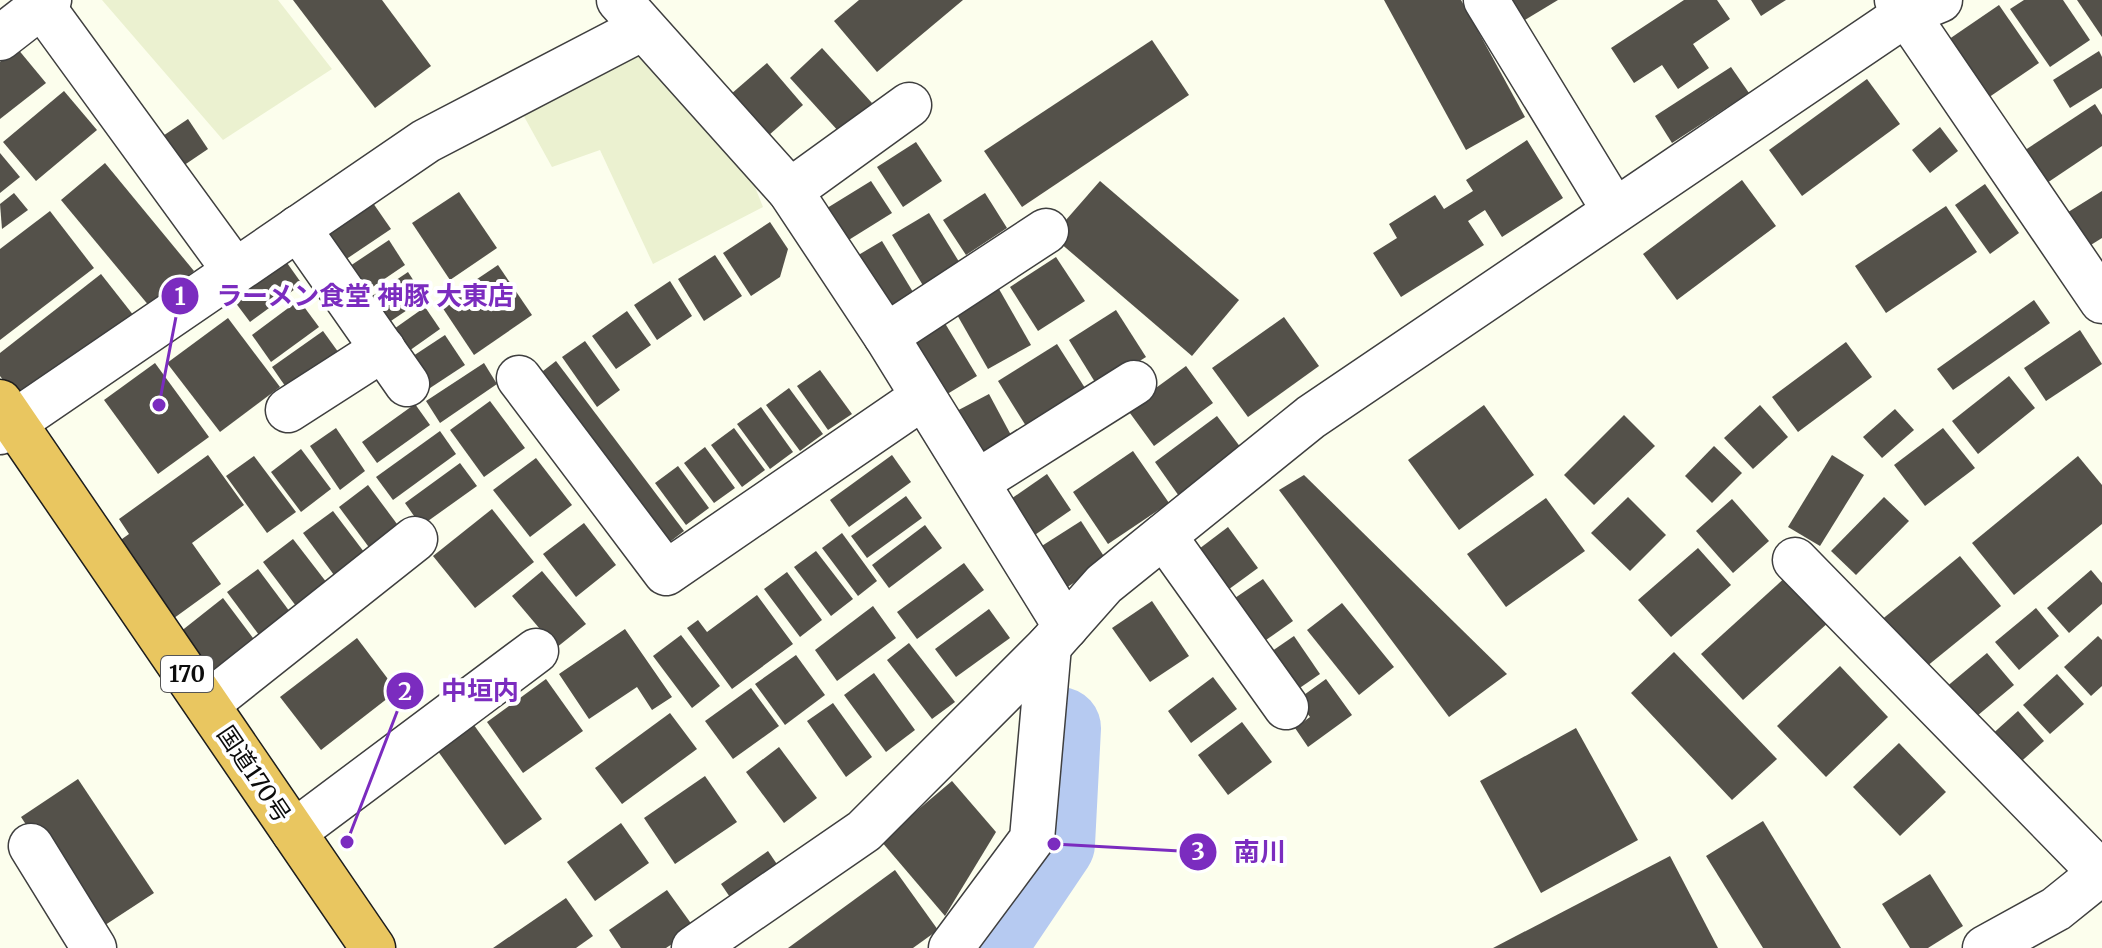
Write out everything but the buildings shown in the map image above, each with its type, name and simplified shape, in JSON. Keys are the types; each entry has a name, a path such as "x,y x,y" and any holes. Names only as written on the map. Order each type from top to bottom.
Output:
{"highway":[{"name":"国道170号","path":"5,419 207,704 373,948"}],"street":[{"path":"1486,0 1614,210"},
{"path":"0,38 46,3 235,271"},
{"path":"694,948 864,831 1057,637 1104,584 1311,417 1915,5 2102,301"},
{"path":"5,419 235,271 426,141 631,14 790,191 977,482 1057,637 1032,839 951,948"},
{"path":"790,191 909,105"},
{"path":"298,228 407,384"},
{"path":"886,336 1046,231"},
{"path":"288,410 383,349"},
{"path":"519,378 666,573 923,397"},
{"path":"977,482 1134,383"},
{"path":"1164,536 1286,707"},
{"path":"207,704 415,539"},
{"path":"1795,560 2102,872 2056,909 1985,948"},
{"path":"294,832 536,651"},
{"path":"31,846 94,948"}],"green space":[{"path":"102,0 278,0 332,69 223,140"},
{"path":"632,52 646,54 749,172 763,207 653,264 600,150 552,167 521,111"}],"waterway":[{"path":"984,948 1054,844 1060,728"}],"place":[{"name":"ラーメン食堂 神豚 大東店","path":"159,405"},
{"name":"中垣内","path":"347,842"},
{"name":"南川","path":"1054,844"}]}
